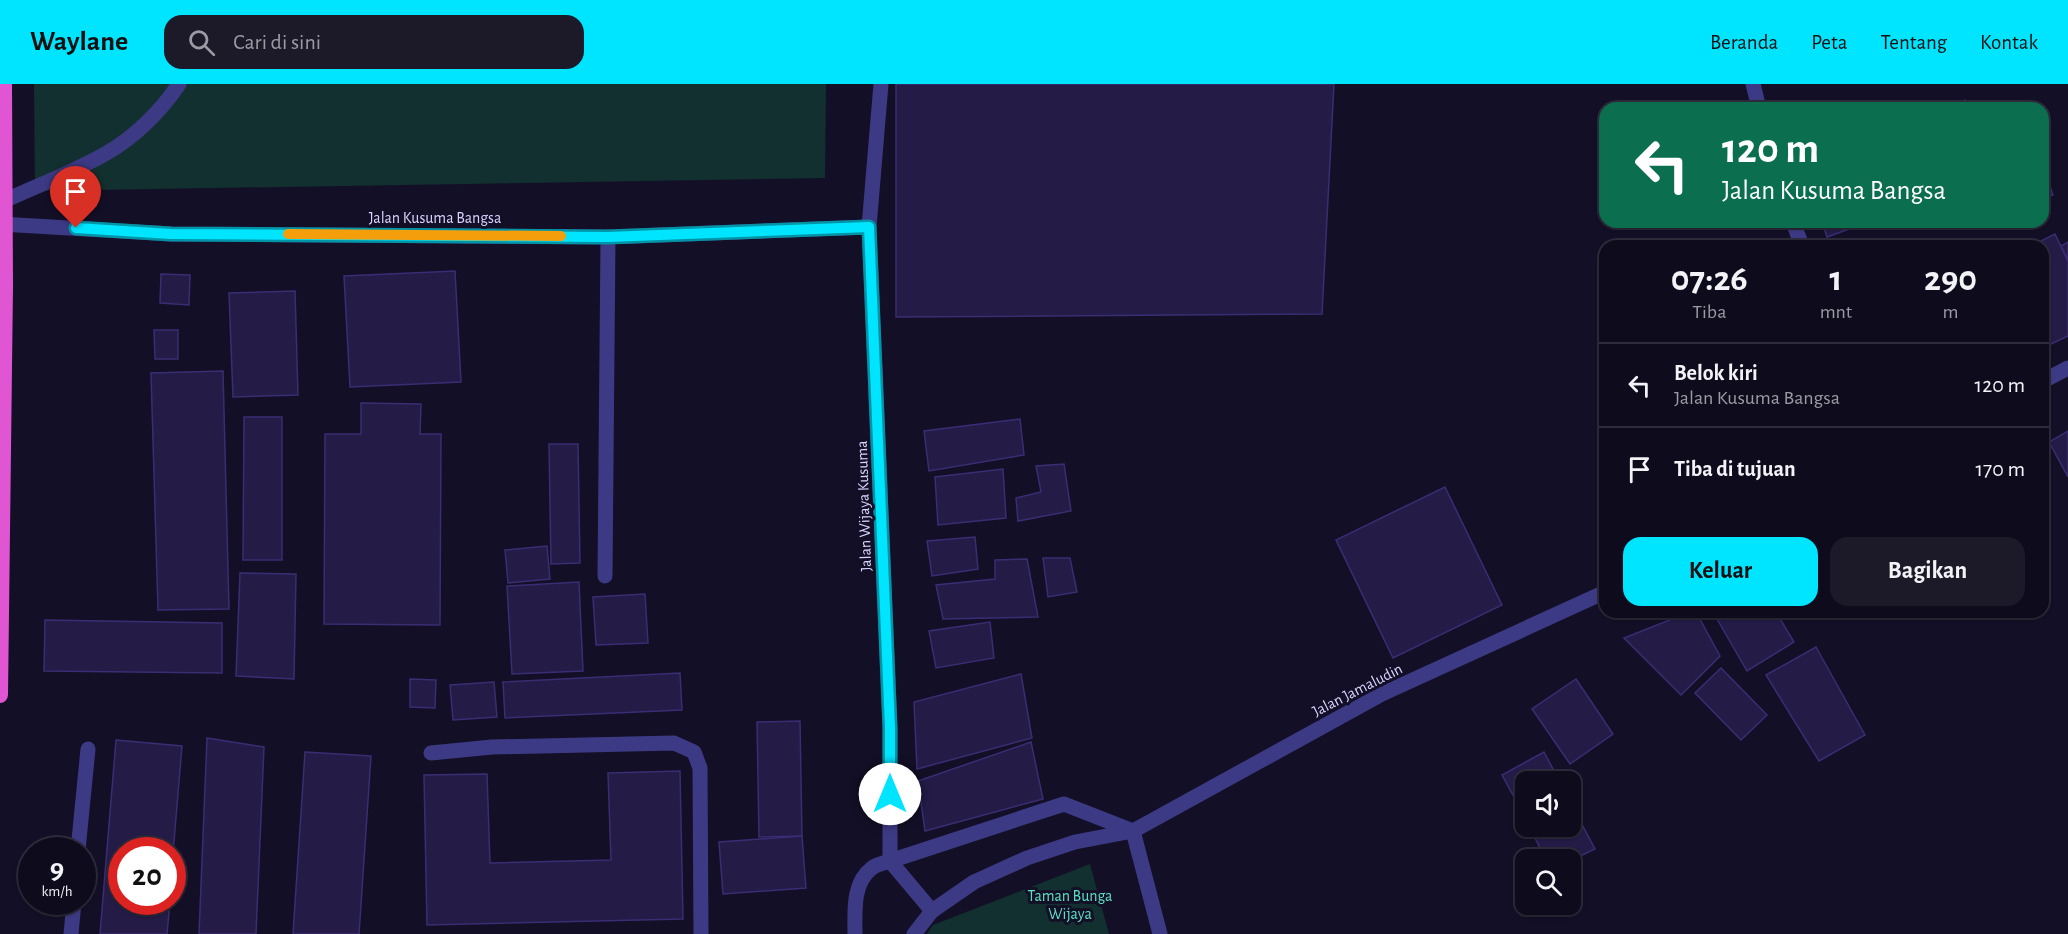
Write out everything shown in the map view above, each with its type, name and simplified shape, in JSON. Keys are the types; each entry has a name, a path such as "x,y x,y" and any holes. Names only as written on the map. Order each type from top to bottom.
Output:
{"highway":[{"path":"0,695 4,84"}],"street":[{"path":"4,201 106,154 137,131 170,98 179,84"},
{"name":"Jalan Wijaya Kusuma","path":"881,84 869,227 890,728 890,861"},
{"path":"1753,84 1758,102"},
{"name":"Jalan Kusuma Bangsa","path":"2,224 171,234 608,237 869,227"},
{"path":"605,576 608,237"},
{"path":"2049,378 2068,368"},
{"name":"Jalan Jamaludin","path":"914,934 932,911 974,882 1027,858 1075,842 1133,831 1382,694 1599,595"},
{"path":"431,753 492,747 674,743 694,752 700,768 701,934"},
{"path":"79,837 88,749"},
{"path":"855,934 855,901 860,884 872,868 1064,804 1133,831 1160,934"},
{"path":"890,861 932,911"},
{"path":"71,934 73,915"}],"green space":[{"path":"34,84 826,84 825,178 35,191"},
{"name":"Taman Bunga Wijaya","path":"1090,864 1109,934 927,934 933,925"}],"building":[{"path":"896,84 1334,84 1322,314 896,317"},
{"path":"2049,183 2053,195 2049,196"},
{"path":"1824,228 1852,228 1827,237"},
{"path":"2055,234 2068,261 2068,336 2049,345 2049,240 2043,240"},
{"path":"2068,242 2068,260 2061,246"},
{"path":"455,271 461,382 350,387 344,276"},
{"path":"161,274 190,275 189,305 160,303"},
{"path":"295,291 298,395 233,397 229,293"},
{"path":"154,330 178,330 178,359 155,359"},
{"path":"223,371 229,609 158,610 151,373"},
{"path":"361,403 421,404 420,434 441,434 440,625 324,624 325,434 361,434"},
{"path":"244,417 282,417 282,560 243,560"},
{"path":"1020,419 1024,455 929,471 924,431"},
{"path":"2068,431 2068,477 2049,442"},
{"path":"549,444 578,444 580,563 551,564"},
{"path":"1064,464 1071,511 1018,521 1016,498 1041,492 1036,466"},
{"path":"1003,469 1006,518 938,525 935,477"},
{"path":"1445,487 1502,605 1393,658 1336,540"},
{"path":"975,537 978,569 932,576 927,541"},
{"path":"547,546 550,579 508,583 505,550"},
{"path":"1043,558 1070,558 1077,592 1048,597"},
{"path":"1027,559 1038,617 943,619 936,585 995,579 995,560"},
{"path":"240,573 296,574 294,679 236,676"},
{"path":"579,582 583,671 512,674 507,586"},
{"path":"645,594 648,643 596,645 593,597"},
{"path":"1675,618 1699,618 1720,656 1681,695 1624,638"},
{"path":"1716,618 1780,618 1794,642 1747,671"},
{"path":"45,620 222,623 222,673 44,671"},
{"path":"990,622 994,658 936,668 929,631"},
{"path":"1816,647 1865,735 1819,761 1766,675"},
{"path":"1721,668 1767,715 1741,740 1695,693"},
{"path":"680,673 682,710 505,718 503,682"},
{"path":"1021,674 1032,738 917,769 914,702"},
{"path":"410,679 436,680 435,708 410,707"},
{"path":"1576,679 1613,734 1570,764 1532,709"},
{"path":"494,682 497,717 453,720 450,685"},
{"path":"800,721 802,836 759,837 757,722"},
{"path":"207,738 264,747 256,934 199,934"},
{"path":"116,740 182,746 174,837 108,837"},
{"path":"1031,742 1043,799 925,831 918,781"},
{"path":"305,752 371,756 359,934 293,934"},
{"path":"1544,752 1554,771 1515,771 1515,799 1502,775"},
{"path":"680,771 683,919 427,925 424,775 487,774 490,863 611,860 608,773"},
{"path":"1581,823 1595,849 1581,856 1581,849 1540,849 1534,837 1581,837"},
{"path":"802,836 806,888 723,894 719,842"},
{"path":"108,837 108,915 169,915 167,934 100,934"}],"slow traffic":[{"path":"288,234 561,236"}],"route":[{"path":"76,228 171,234 608,237 869,227 890,728 890,794"}]}
